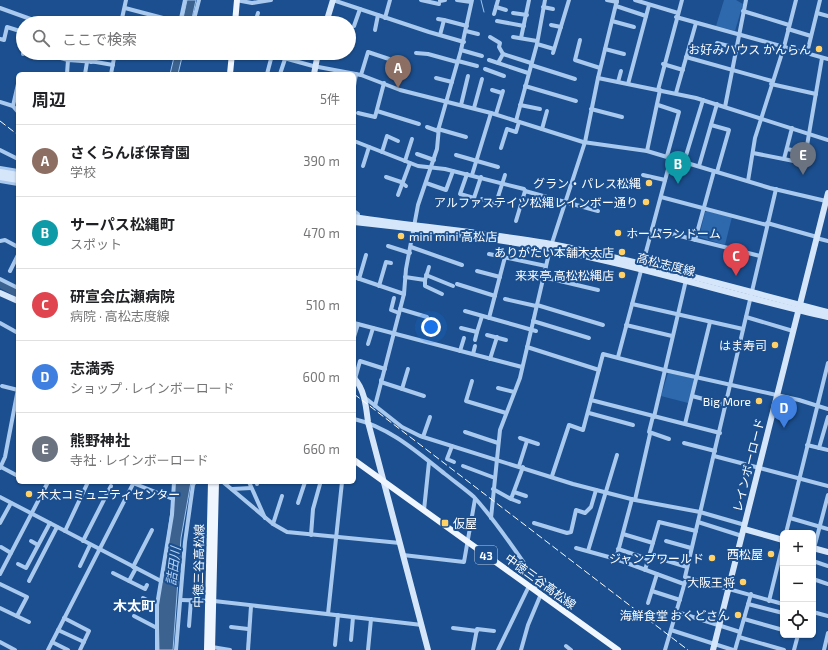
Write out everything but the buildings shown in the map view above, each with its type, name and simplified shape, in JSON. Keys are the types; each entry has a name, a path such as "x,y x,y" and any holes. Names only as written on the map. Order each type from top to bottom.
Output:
{"main road":[{"path":"235,16 236,0"},
{"path":"230,72 231,60"},
{"name":"中徳三谷高松線","path":"356,461 617,650"},
{"name":"中徳三谷高松線","path":"210,649 211,484"},
{"name":"中徳三谷高松線","path":"211,601 216,484"}],"street":[{"path":"123,16 126,0"},
{"path":"182,16 185,0"},
{"path":"195,16 199,0"},
{"path":"236,0 252,3 271,0"},
{"path":"328,16 333,0 440,36 464,42"},
{"path":"385,18 390,0"},
{"path":"421,0 439,2 445,0"},
{"path":"375,406 404,294 405,276 414,227 437,149 438,130 464,42 472,1 457,0"},
{"path":"494,14 498,0"},
{"path":"521,38 529,0"},
{"path":"502,148 507,129 516,132 520,105 537,43 545,0"},
{"path":"513,37 537,43 554,51 569,0"},
{"path":"607,0 646,16"},
{"path":"635,0 696,23 828,59"},
{"path":"647,151 658,105 664,64 682,0"},
{"path":"725,107 745,0"},
{"path":"748,181 761,117 784,47 796,0"},
{"path":"807,53 820,0"},
{"path":"491,518 500,430 522,367 551,247 585,142 600,68 616,3"},
{"path":"628,84 649,5"},
{"path":"543,6 553,9"},
{"path":"496,7 506,10"},
{"path":"0,8 22,16"},
{"path":"125,8 155,16"},
{"path":"356,20 360,9"},
{"path":"743,11 811,36"},
{"path":"513,13 527,15"},
{"path":"817,13 828,16"},
{"path":"375,30 378,15"},
{"path":"438,19 467,26"},
{"path":"440,36 444,20"},
{"path":"497,20 524,26"},
{"path":"612,21 634,28"},
{"path":"676,93 696,23"},
{"path":"552,25 561,27"},
{"path":"0,39 4,40 7,27 16,30"},
{"path":"466,31 478,34"},
{"path":"490,37 500,43 499,47 503,54 575,80"},
{"path":"580,40 575,60 600,68"},
{"path":"717,43 736,48"},
{"path":"605,49 624,54"},
{"path":"461,50 482,56"},
{"path":"361,75 368,52 389,59"},
{"path":"416,53 477,66"},
{"path":"498,63 503,54"},
{"path":"686,57 771,83 816,94"},
{"path":"753,153 804,163 822,58"},
{"path":"67,72 68,60 113,65"},
{"path":"111,72 114,60"},
{"path":"267,72 270,60"},
{"path":"281,72 285,60"},
{"path":"289,60 346,72"},
{"path":"314,72 317,60"},
{"path":"507,66 504,77 487,70 490,61 498,63 507,66 528,73"},
{"path":"85,72 89,62"},
{"path":"664,64 683,70"},
{"path":"618,82 621,71"},
{"path":"356,74 411,93 496,114 517,122 585,142 647,151 776,189 827,201"},
{"path":"461,105 468,76"},
{"path":"436,78 452,82"},
{"path":"598,78 676,93 703,100 761,117 828,140"},
{"path":"474,108 482,79"},
{"path":"358,113 375,117 384,83"},
{"path":"525,86 576,101"},
{"path":"492,90 503,92 496,114"},
{"path":"12,106 16,95"},
{"path":"684,162 703,100"},
{"path":"0,102 12,106 16,110"},
{"path":"699,166 717,104"},
{"path":"520,105 540,109"},
{"path":"618,357 665,180 679,112 658,105"},
{"path":"591,109 622,117"},
{"path":"377,111 418,124"},
{"path":"542,129 547,111"},
{"path":"481,177 474,198 460,194 476,161 491,113"},
{"path":"695,240 729,130 711,125"},
{"path":"427,128 466,138"},
{"path":"784,159 792,128"},
{"path":"382,152 387,136 398,140"},
{"path":"405,161 412,139"},
{"path":"356,142 410,163 481,177 524,189 525,191 565,203 598,211"},
{"path":"363,166 369,148"},
{"path":"787,148 806,153"},
{"path":"0,150 16,158"},
{"path":"417,154 434,160"},
{"path":"456,155 498,167"},
{"path":"398,195 404,185 410,163"},
{"path":"0,168 16,171"},
{"path":"426,183 446,190 452,171"},
{"path":"0,172 16,174"},
{"path":"482,199 496,203 505,175"},
{"path":"643,175 665,180"},
{"path":"0,177 16,180"},
{"path":"386,177 404,185"},
{"path":"0,181 16,184"},
{"path":"665,650 686,578 687,567 720,433 776,189"},
{"path":"516,221 525,191"},
{"name":"レインボーロード","path":"714,647 828,193"},
{"path":"661,196 828,241"},
{"name":"高松志度線","path":"356,219 551,247 642,266 799,307 828,312"},
{"path":"652,228 760,256"},
{"path":"0,241 5,240 16,246"},
{"path":"388,246 410,252"},
{"path":"411,247 462,265"},
{"path":"489,254 546,266"},
{"path":"359,279 366,255"},
{"path":"489,318 505,257"},
{"path":"10,271 16,259"},
{"path":"379,286 386,262 391,263"},
{"path":"429,267 425,280 425,286 442,294"},
{"path":"477,271 500,277"},
{"path":"405,276 425,280"},
{"path":"426,276 495,296"},
{"path":"544,276 598,290"},
{"path":"356,278 404,294"},
{"path":"616,559 634,499 686,278"},
{"path":"0,279 16,287"},
{"path":"0,293 16,300"},
{"path":"394,298 391,310 427,317"},
{"path":"505,299 536,305 603,325"},
{"path":"632,304 744,329"},
{"name":"高松志度線","path":"799,307 828,317"},
{"path":"465,311 531,328 536,331"},
{"path":"475,340 482,316"},
{"path":"746,317 793,330"},
{"path":"533,321 589,338"},
{"path":"685,424 710,322"},
{"path":"0,323 16,333"},
{"path":"356,323 522,367"},
{"path":"626,325 672,336"},
{"path":"368,344 373,328"},
{"path":"461,328 477,332"},
{"path":"487,334 506,340"},
{"path":"490,359 497,337"},
{"path":"460,351 464,338"},
{"path":"473,354 475,346"},
{"path":"527,347 599,370"},
{"path":"552,476 569,425 583,430 589,413 603,354 828,409"},
{"path":"381,382 388,357"},
{"path":"356,375 360,361 384,368"},
{"path":"787,530 828,363"},
{"path":"402,389 408,369"},
{"path":"356,379 361,386 364,396 368,422 428,650"},
{"path":"472,381 466,401 506,413"},
{"path":"381,382 424,396"},
{"path":"2,386 16,390"},
{"path":"498,388 514,392"},
{"path":"364,396 402,427 423,437 596,490 700,512 780,539"},
{"path":"692,396 726,405"},
{"path":"16,400 5,457 0,468 16,475"},
{"path":"591,400 720,433"},
{"path":"589,413 633,425"},
{"path":"423,437 430,417"},
{"path":"819,448 828,417"},
{"path":"356,419 368,422 393,436 429,462 475,499 491,518 533,576 536,581 498,650"},
{"path":"465,432 498,443"},
{"path":"650,434 668,439"},
{"path":"520,438 538,444"},
{"path":"511,499 527,441"},
{"path":"684,443 759,467 828,486"},
{"path":"807,445 828,450"},
{"path":"452,446 447,459 454,462"},
{"path":"588,551 617,455"},
{"path":"424,510 429,462"},
{"path":"463,466 495,478"},
{"path":"0,572 47,484"},
{"path":"65,531 87,484"},
{"path":"48,650 133,484"},
{"path":"139,484 173,499"},
{"path":"157,650 157,605 174,484"},
{"path":"176,650 185,542 194,484"},
{"path":"226,484 273,524 286,532 400,543"},
{"path":"232,484 232,489"},
{"path":"250,484 266,518"},
{"path":"298,503 304,484"},
{"path":"311,534 314,509 320,484"},
{"path":"328,614 342,484"},
{"path":"83,541 111,486"},
{"path":"232,489 251,488"},
{"path":"494,489 519,502"},
{"path":"534,523 567,533 571,532 576,510 585,513 591,507 596,490"},
{"path":"514,492 526,496"},
{"path":"816,538 828,495"},
{"path":"273,524 282,496"},
{"path":"0,497 161,581"},
{"path":"403,555 464,562 475,499"},
{"path":"0,523 11,502"},
{"path":"790,518 828,529"},
{"path":"645,570 659,522 696,531"},
{"path":"698,522 742,536"},
{"path":"18,564 26,568 50,523"},
{"path":"29,581 57,527"},
{"path":"129,581 152,530"},
{"path":"623,534 653,543"},
{"path":"31,541 38,545"},
{"path":"666,541 692,548"},
{"path":"80,566 90,545"},
{"path":"1,547 11,553"},
{"path":"576,548 616,559 684,584"},
{"path":"618,549 648,559"},
{"path":"816,550 828,552"},
{"path":"769,600 780,556"},
{"path":"660,559 687,567"},
{"path":"816,563 828,566"},
{"path":"113,573 145,589 147,585"},
{"path":"648,603 657,574"},
{"path":"686,578 729,588 780,603"},
{"path":"816,580 828,584"},
{"path":"0,584 27,597 17,616"},
{"path":"652,590 680,600"},
{"path":"521,650 528,626 541,594"},
{"path":"672,630 714,647 734,650 751,594"},
{"path":"143,598 157,605"},
{"path":"181,600 211,601 422,625"},
{"path":"189,626 191,600"},
{"path":"748,604 780,612"},
{"path":"248,650 248,629 251,606"},
{"path":"0,608 29,622"},
{"path":"677,612 740,632"},
{"path":"816,613 828,616"},
{"path":"134,616 157,628"},
{"path":"336,645 338,616"},
{"path":"351,640 353,617"},
{"path":"64,618 89,631 80,650"},
{"path":"368,650 371,619"},
{"path":"744,619 780,629"},
{"path":"231,627 248,629"},
{"path":"453,628 477,631 477,629 494,631"},
{"path":"58,630 84,642"},
{"path":"473,650 477,631"},
{"path":"824,650 828,633"},
{"path":"739,637 784,650"},
{"path":"794,650 797,638"},
{"path":"0,642 15,650"},
{"path":"52,642 68,650"},
{"path":"566,646 572,650"},
{"path":"210,649 230,650"}],"shaded area":[{"path":"724,0 736,0 743,4 735,31 716,26"},
{"path":"707,211 732,217 725,245 699,237 705,212"},
{"path":"668,373 692,378 694,380 688,403 661,396"}],"water":[{"path":"187,0 196,0 193,16 184,16"},
{"path":"173,60 181,60 178,72 170,72"},
{"path":"175,484 191,484 181,538 173,650 159,650 158,605"}],"waterway":[{"path":"481,0 484,12"},
{"name":"詰田川","path":"0,284 16,293"}],"railway":[{"path":"0,121 16,133"},
{"path":"356,396 688,650"}],"place":[{"name":"お好みハウス かんらん","path":"819,49"},
{"name":"さくらんぼ保育園","path":"398,88"},
{"name":"熊野神社","path":"803,175"},
{"name":"グラン・パレス松縄","path":"649,183"},
{"name":"サーパス松縄町","path":"678,184"},
{"name":"アルファステイツ松縄レインボー通り","path":"646,202"},
{"name":"ホームランドーム","path":"618,233"},
{"name":"mini mini 高松店","path":"401,236"},
{"name":"ありがたい本舗木太店","path":"622,252"},
{"name":"来来亭 高松松縄店","path":"622,275"},
{"name":"研宣会広瀬病院","path":"736,276"},
{"name":"はま寿司","path":"775,345"},
{"name":"Big More","path":"759,401"},
{"name":"志満秀","path":"784,428"},
{"name":"木太コミュニティセンター","path":"29,494"},
{"name":"仮屋","path":"445,523"},
{"name":"西松屋","path":"771,554"},
{"name":"ジャンプワールド","path":"712,558"},
{"name":"大阪王将","path":"743,582"},
{"name":"海鮮食堂 おくどさん","path":"738,615"}],"district":[{"name":"木太町","path":"134,605"}]}
